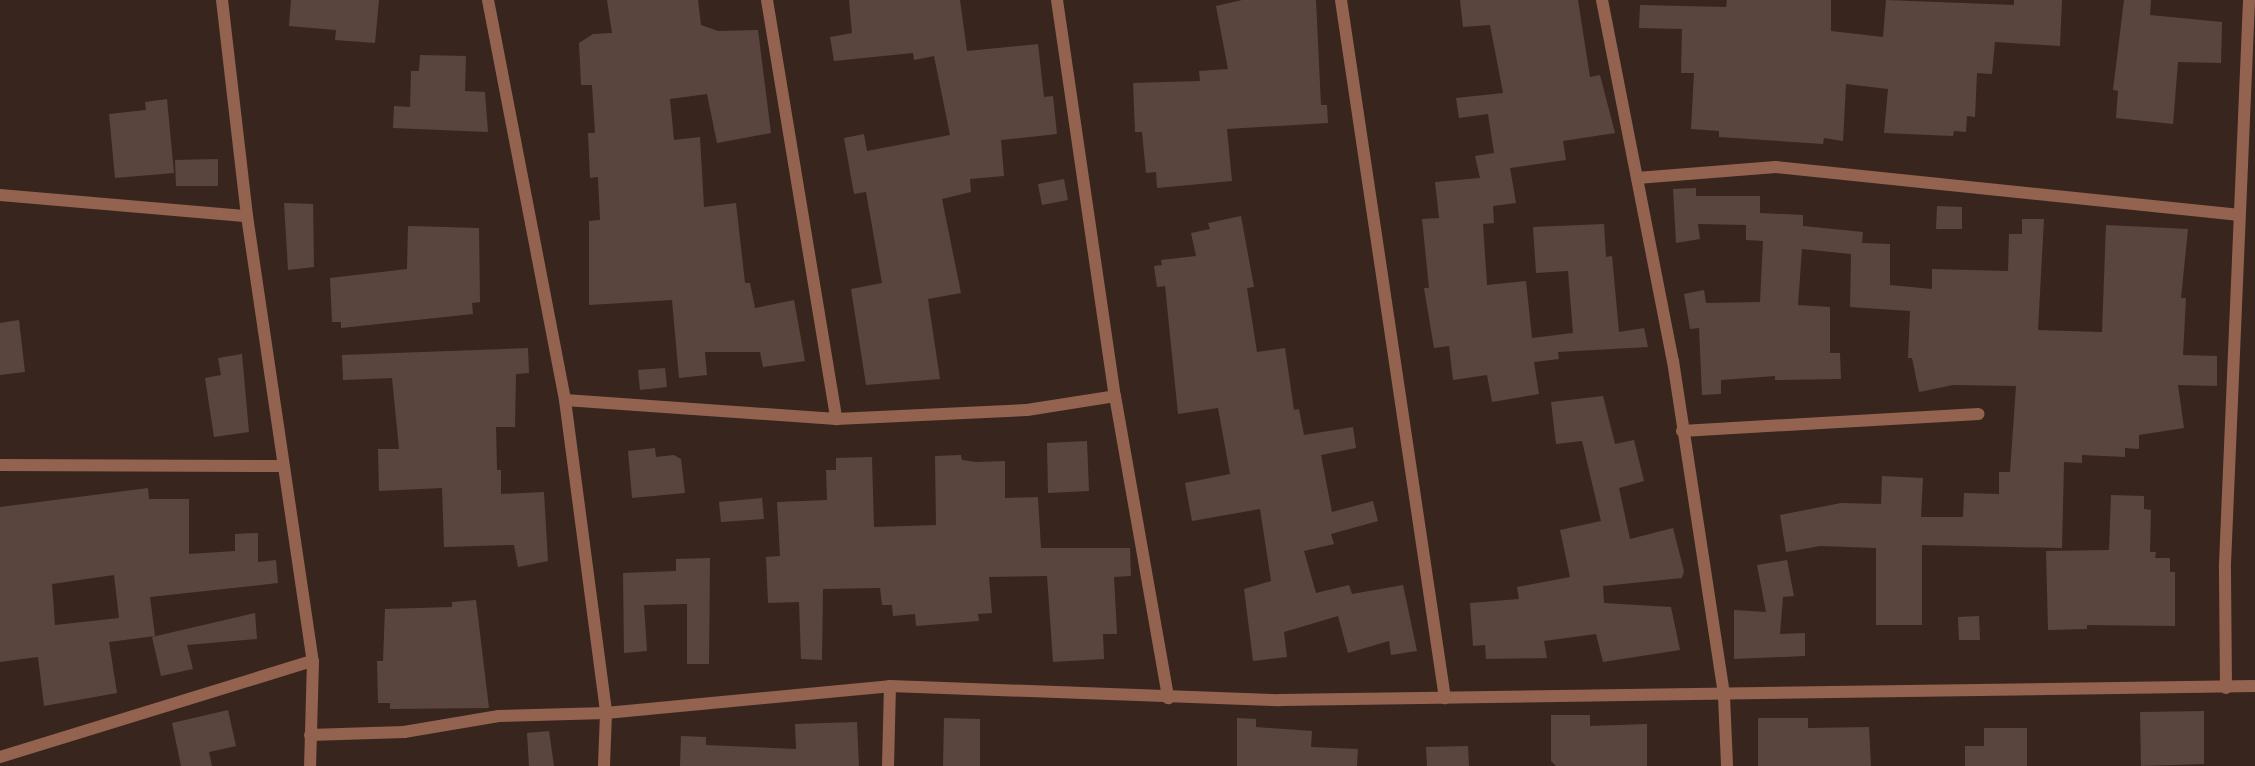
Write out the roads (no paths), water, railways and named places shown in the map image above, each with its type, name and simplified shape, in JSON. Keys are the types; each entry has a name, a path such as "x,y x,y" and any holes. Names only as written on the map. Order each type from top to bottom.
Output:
{"street":[{"path":"222,0 246,216 282,466 313,661 310,766"},
{"path":"488,0 565,400 606,713 604,766"},
{"path":"767,0 836,419"},
{"path":"1057,0 1114,396 1168,698"},
{"path":"1341,0 1445,698"},
{"path":"1602,0 1637,178 1682,431 1724,696 1727,766"},
{"path":"2226,688 2225,564 2238,215 2249,0"},
{"path":"1637,178 1776,167 2238,215"},
{"path":"0,195 246,216"},
{"path":"565,400 836,419 1027,410 1114,396"},
{"path":"1682,431 1980,414"},
{"path":"0,466 282,466"},
{"path":"0,757 313,661"},
{"path":"310,735 404,732 500,716 606,713 890,686 1168,698 1445,698 1724,696 2255,686"},
{"path":"888,766 890,686"}]}
